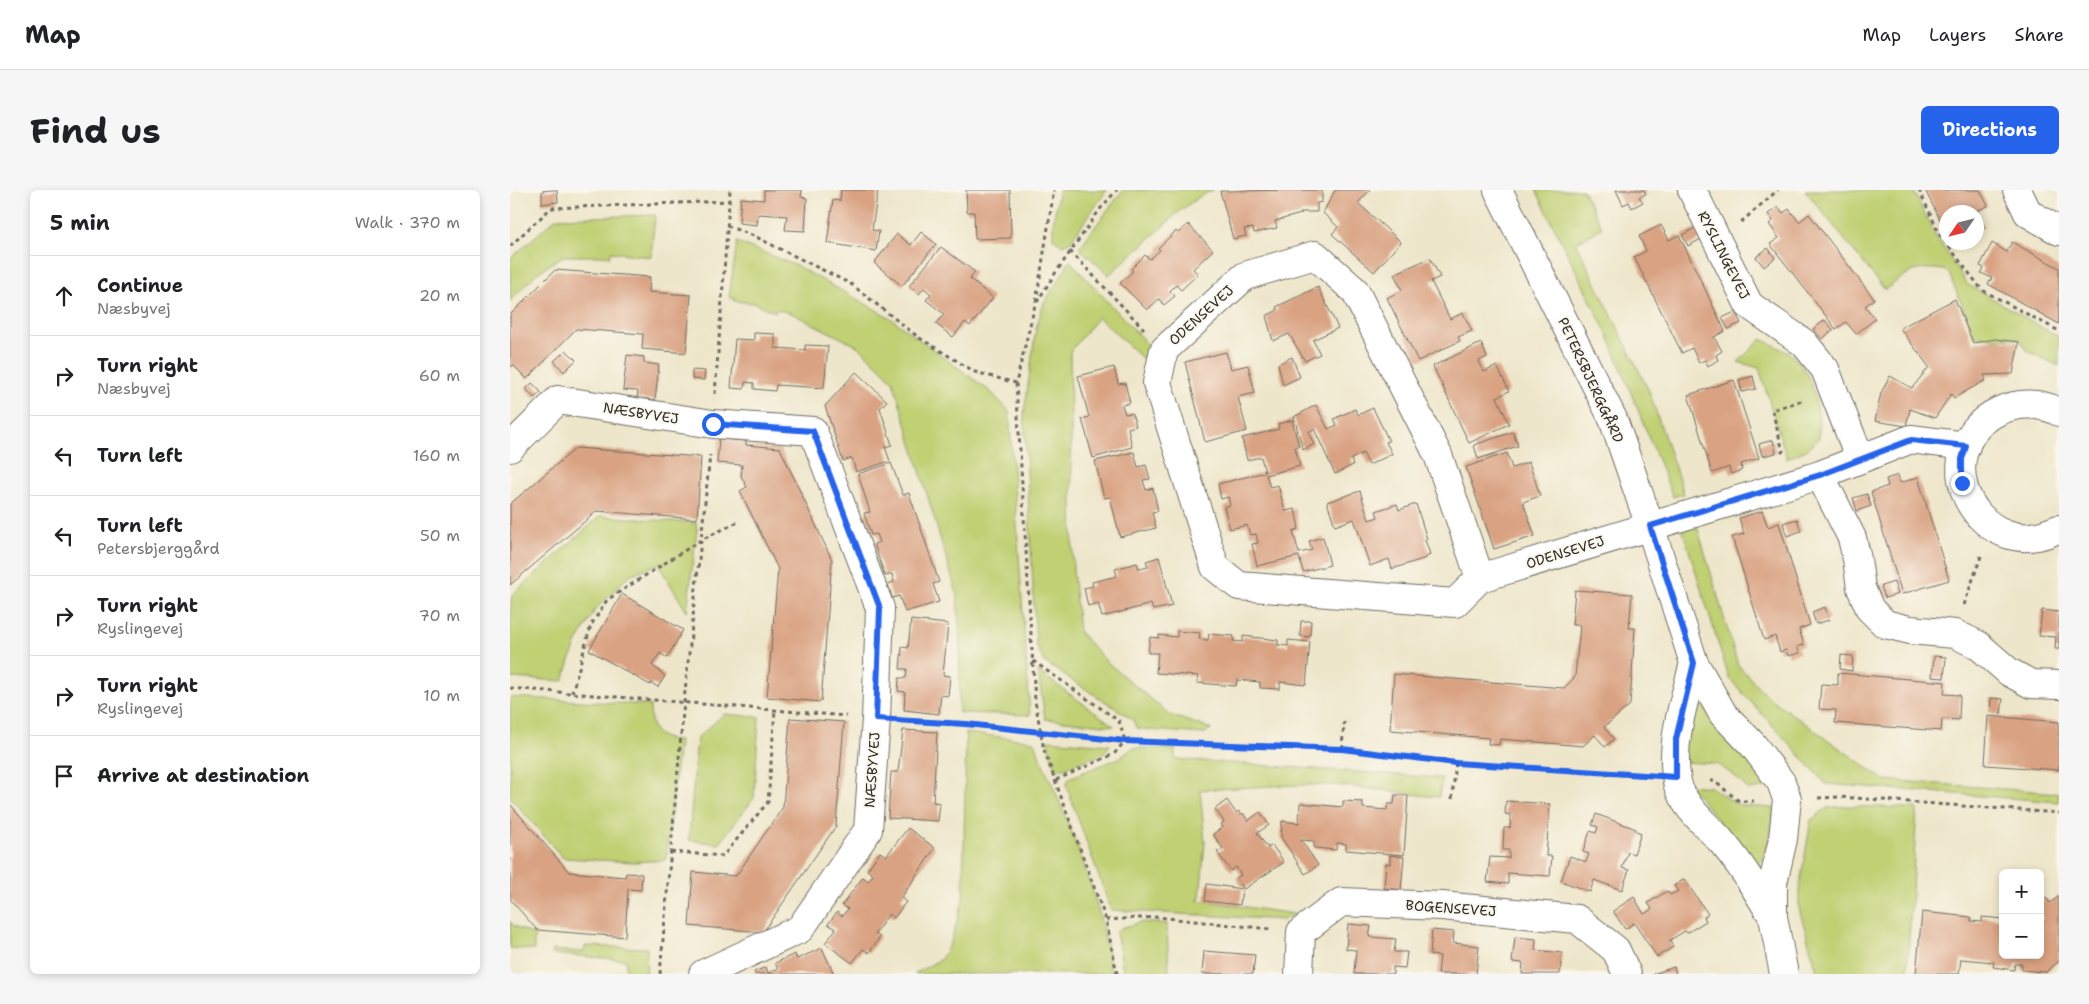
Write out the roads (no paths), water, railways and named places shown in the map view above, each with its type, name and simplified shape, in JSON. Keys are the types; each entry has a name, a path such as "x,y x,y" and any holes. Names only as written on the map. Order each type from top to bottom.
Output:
{"street":[{"name":"PETERSBJERGGÅRD","path":"1498,190 1612,419 1650,526 1694,663 1723,714 1752,744 1781,782 1787,799 1783,839 1773,883 1773,917"},
{"name":"RYSLINGEVEJ","path":"1692,190 1749,305 1804,343 1824,369 1860,459"},
{"path":"2017,190 2028,213 2059,231"},
{"name":"ODENSEVEJ","path":"1480,578 1438,455 1356,290 1315,255 1245,276 1164,350 1157,383 1215,567 1239,586 1455,604 1480,578 1650,526"},
{"name":"NÆSBYVEJ","path":"510,448 558,400 713,424 813,431 880,608 876,719 868,830 800,929 703,974"},
{"path":"2059,412 2051,408 2028,404 2008,407 1988,416 1970,437 1962,459 1962,483 1968,500 1980,517 1996,529 2016,536 2036,537 2059,529"},
{"path":"1650,526 1820,475 1911,440 1966,446"},
{"path":"1820,475 1852,538 1861,588 1870,609 1885,624 1910,630 1955,634 1978,646 2010,672 2031,684 2059,685"},
{"path":"1694,663 1676,739 1676,777 1683,796 1696,817 1720,840 1754,885 1773,917 1784,974"},
{"name":"BOGENSEVEJ","path":"1299,974 1301,932 1341,902 1442,906 1577,919 1616,950 1627,974"}]}
